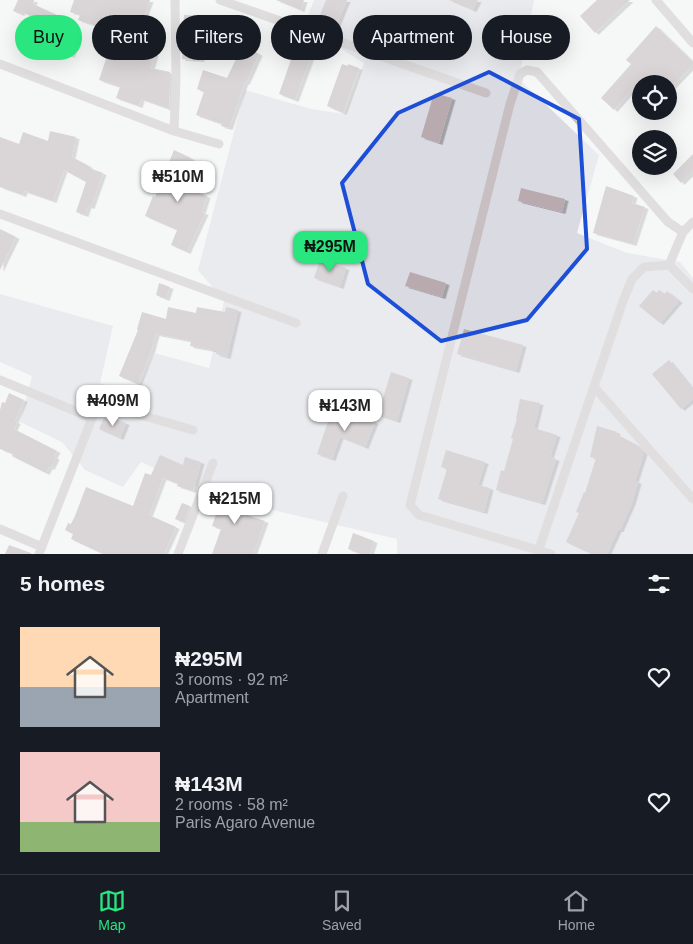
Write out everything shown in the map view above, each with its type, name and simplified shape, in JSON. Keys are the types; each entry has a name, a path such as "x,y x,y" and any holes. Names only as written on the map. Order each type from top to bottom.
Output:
{"street":[{"path":"174,131 176,79 175,0"},
{"path":"220,0 486,93"},
{"path":"656,0 693,43"},
{"path":"0,64 174,131 219,144"},
{"path":"551,554 419,515 410,505 510,104 520,74 527,70 537,72 668,222 683,232"},
{"path":"0,214 296,323"},
{"path":"669,265 683,232 693,222"},
{"path":"539,549 632,279 644,267 669,265 693,289"},
{"path":"0,380 92,418"},
{"path":"595,388 693,499"},
{"path":"0,529 41,550 92,418 98,408 106,405 193,430"},
{"path":"178,554 213,463"},
{"path":"322,554 343,496"}],"highlighted area":[{"path":"489,72 579,119 587,249 527,320 441,341 368,284 342,183 398,113"}],"shaded area":[{"path":"314,0 534,0 531,15 482,15 482,60 523,60 519,79 599,155 577,233 627,253 680,262 693,278 693,554 397,554 397,539 221,498 141,462 123,487 85,470 62,442 20,422 32,376 0,362 0,294 113,326 100,383 136,394 155,353 209,368 224,301 198,270 245,90 311,109 345,114 364,63 359,60 472,60 472,15 353,15 353,56 343,50 343,15 308,15"}],"building":[{"path":"18,0 34,0 33,4 57,15 29,15 13,11"},
{"path":"74,0 150,0 144,15 92,15 92,25 82,21 82,15 70,12"},
{"path":"276,0 304,0 301,10"},
{"path":"326,0 347,0 341,15 320,15"},
{"path":"449,0 478,0 473,10"},
{"path":"597,0 630,0 595,33 580,16"},
{"path":"656,26 693,62 693,65 677,82 677,75 632,75 632,90 614,110 601,98 631,64 626,60"},
{"path":"106,60 153,60 151,68 170,72 169,109 141,99 139,106 116,98 120,87 99,80"},
{"path":"235,60 256,60 245,82 229,128 196,115 204,92 197,89 203,70 227,78"},
{"path":"291,60 310,60 295,100 279,94"},
{"path":"342,64 359,68 343,113 327,106"},
{"path":"434,93 452,98 439,143 421,137"},
{"path":"50,131 76,137 72,157 89,166 89,168 103,173 91,207 88,206 85,215 76,212 86,182 64,170 53,201 24,191 23,195 0,187 0,137 19,144 23,132 48,141"},
{"path":"174,150 191,158 180,186 207,196 202,212 205,213 187,252 171,245 177,230 145,216 153,196 155,197"},
{"path":"693,154 693,171 681,183 674,175 677,175 677,170"},
{"path":"606,186 634,196 632,203 645,207 633,244 593,233"},
{"path":"521,188 565,199 562,212 518,201"},
{"path":"0,229 16,237 0,270"},
{"path":"320,260 346,268 340,287 314,278"},
{"path":"410,272 446,283 442,297 405,286"},
{"path":"159,283 170,287 166,299 156,295"},
{"path":"653,290 657,293 659,290 665,294 667,291 679,301 660,323 639,306"},
{"path":"168,307 196,313 197,307 225,312 226,307 238,310 227,357 216,354 217,351 190,346 191,341 156,334 138,384 119,376 138,330 142,312 166,319"},
{"path":"464,329 523,345 516,371 457,354"},
{"path":"669,360 693,390 693,399 681,409 652,374"},
{"path":"391,372 409,378 397,421 378,415"},
{"path":"9,393 24,400 15,421 17,422 14,429 57,451 51,468 49,467 46,473 12,456 13,454 0,449 0,410 2,402 5,403"},
{"path":"520,399 540,403 534,428 557,435 550,457 556,459 542,503 496,490 501,470 504,471 513,439 511,438 517,419"},
{"path":"332,410 354,418 356,414 375,422 365,447 340,437 332,459 317,454"},
{"path":"104,418 114,422 115,419 126,423 120,438 99,429"},
{"path":"597,426 617,432 616,434 637,445 644,453 635,481 638,482 632,503 607,554 592,554 566,542 579,513 576,512 585,493 596,458 590,457"},
{"path":"446,450 485,462 478,485 490,488 484,512 438,499 447,469 441,467"},
{"path":"160,455 183,465 185,457 201,462 193,491 177,486 178,484 163,478 149,515 176,527 164,554 103,554 71,539 73,534 65,530 68,523 71,524 75,516 86,487 133,506 145,473 151,475"},
{"path":"221,485 243,491 235,511 265,521 253,554 212,554 221,529 212,526 220,502 215,499"},
{"path":"182,503 190,506 183,522 175,519"},
{"path":"353,533 374,541 370,554 361,554 348,549"},
{"path":"9,545 31,553 31,554 5,554"}]}
